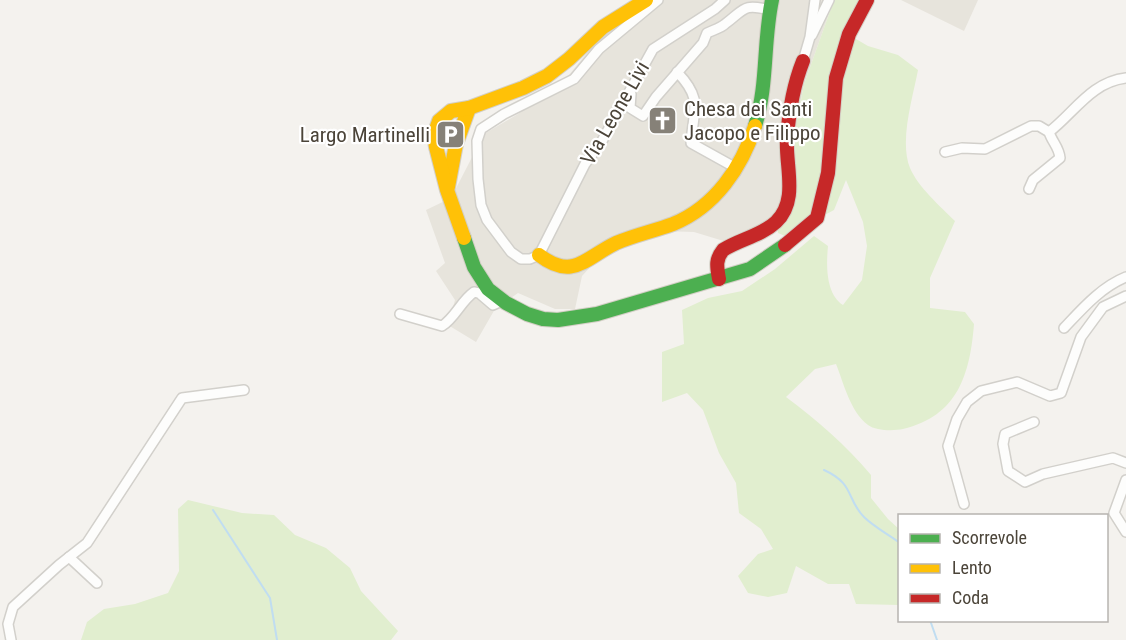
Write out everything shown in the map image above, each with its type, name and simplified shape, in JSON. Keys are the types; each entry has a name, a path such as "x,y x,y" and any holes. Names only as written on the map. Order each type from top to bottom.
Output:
{"street":[{"path":"646,0 603,27 548,76 469,108 448,113 439,121 435,132 436,147 447,190 474,267 488,289 502,301 527,314 543,319 563,320 597,314 750,269 790,241 817,218 828,173 836,78 849,34 867,0"},
{"path":"634,82 629,102 630,108 643,117 656,97 703,43 707,33 725,25 754,3 771,5 762,99 754,134 732,176 712,198 686,218 614,244 575,267 564,269 549,265 539,255 531,259 521,259 511,252 487,220 481,205 477,141 481,129 504,114 574,79 599,49 658,0"},
{"name":"Via Leone Livi","path":"539,255 591,156 603,141 652,49 715,9 725,0"},
{"path":"719,279 718,257 723,250 769,230 785,210 791,185 786,153 792,96 810,37 815,0"},
{"path":"810,37 815,32 828,0"},
{"path":"678,72 694,94 696,103 691,143 736,168"},
{"path":"1049,132 1098,88 1111,81 1126,78"},
{"path":"447,190 456,144 469,108"},
{"path":"591,156 602,148 626,109 630,108"},
{"path":"945,152 962,148 985,149 1031,126 1039,126 1049,132 1050,138 1059,148 1060,158 1033,180 1029,189"},
{"path":"1064,328 1086,305 1114,282 1126,277"},
{"path":"400,314 442,326 474,292 479,293 493,304 502,301"},
{"path":"964,504 948,446 957,419 967,402 981,391 1017,382 1050,396 1061,393 1081,337 1102,307 1126,296"},
{"path":"11,640 8,624 13,607 87,543 182,398 244,390"},
{"path":"1034,422 1005,434 1003,444 1008,471 1025,482 1043,474 1113,458 1126,463"},
{"path":"1126,480 1114,513 1126,532"},
{"path":"69,557 97,583"}],"shaded area":[{"path":"644,0 834,0 804,84 791,152 797,186 777,227 740,246 694,232 662,231 607,249 582,276 575,309 555,309 518,293 495,309 476,342 448,325 455,300 436,271 445,263 426,210 451,198 484,134 518,114 569,75 599,38"},
{"path":"901,0 978,0 964,31"}],"green space":[{"path":"834,0 862,0 844,32 868,46 898,55 918,70 906,132 907,157 918,182 955,221 930,278 930,308 965,312 974,324 969,360 958,390 937,414 922,423 895,430 868,425 852,405 836,364 815,369 786,397 831,433 871,475 871,498 898,528 898,605 856,604 849,584 828,584 796,566 787,593 768,597 748,593 738,576 758,554 773,549 761,529 739,513 736,483 719,453 703,410 687,393 662,402 662,352 684,344 682,310 708,298 742,291 775,269 814,236 828,246 828,279 837,300 843,305 862,280 867,246 863,222 846,180 834,210 785,236 778,233 777,227 797,186 791,152 804,84"},
{"path":"188,500 242,513 274,515 295,535 326,548 350,568 361,591 398,631 391,640 81,640 87,622 104,609 135,604 168,593 179,571 178,509"}],"waterway":[{"path":"824,470 834,475 846,486 864,517 898,542"},
{"path":"213,510 270,598 277,640"},
{"path":"931,622 937,640"}],"traffic: fast":[{"path":"755,126 762,95 772,0"},
{"path":"464,238 474,267 488,289 506,303 527,314 543,319 558,320 597,314 750,269 785,245"}],"traffic: slow":[{"path":"464,238 447,190 436,147 434,135 439,121 451,111 469,108 523,88 547,76 603,27 646,0"},
{"path":"448,187 456,144 469,108"},
{"path":"539,255 551,263 570,267 616,243 688,217 702,207 725,184 743,156 755,126"}],"traffic: jam":[{"path":"785,245 817,218 828,173 836,78 849,34 867,0"},
{"path":"719,279 717,267 723,250 770,227 783,213 787,204 789,118 794,89 803,61"}],"place":[{"name":"Chesa dei Santi Jacopo e Filippo","path":"663,121"},
{"name":"Largo Martinelli","path":"451,135"}]}
